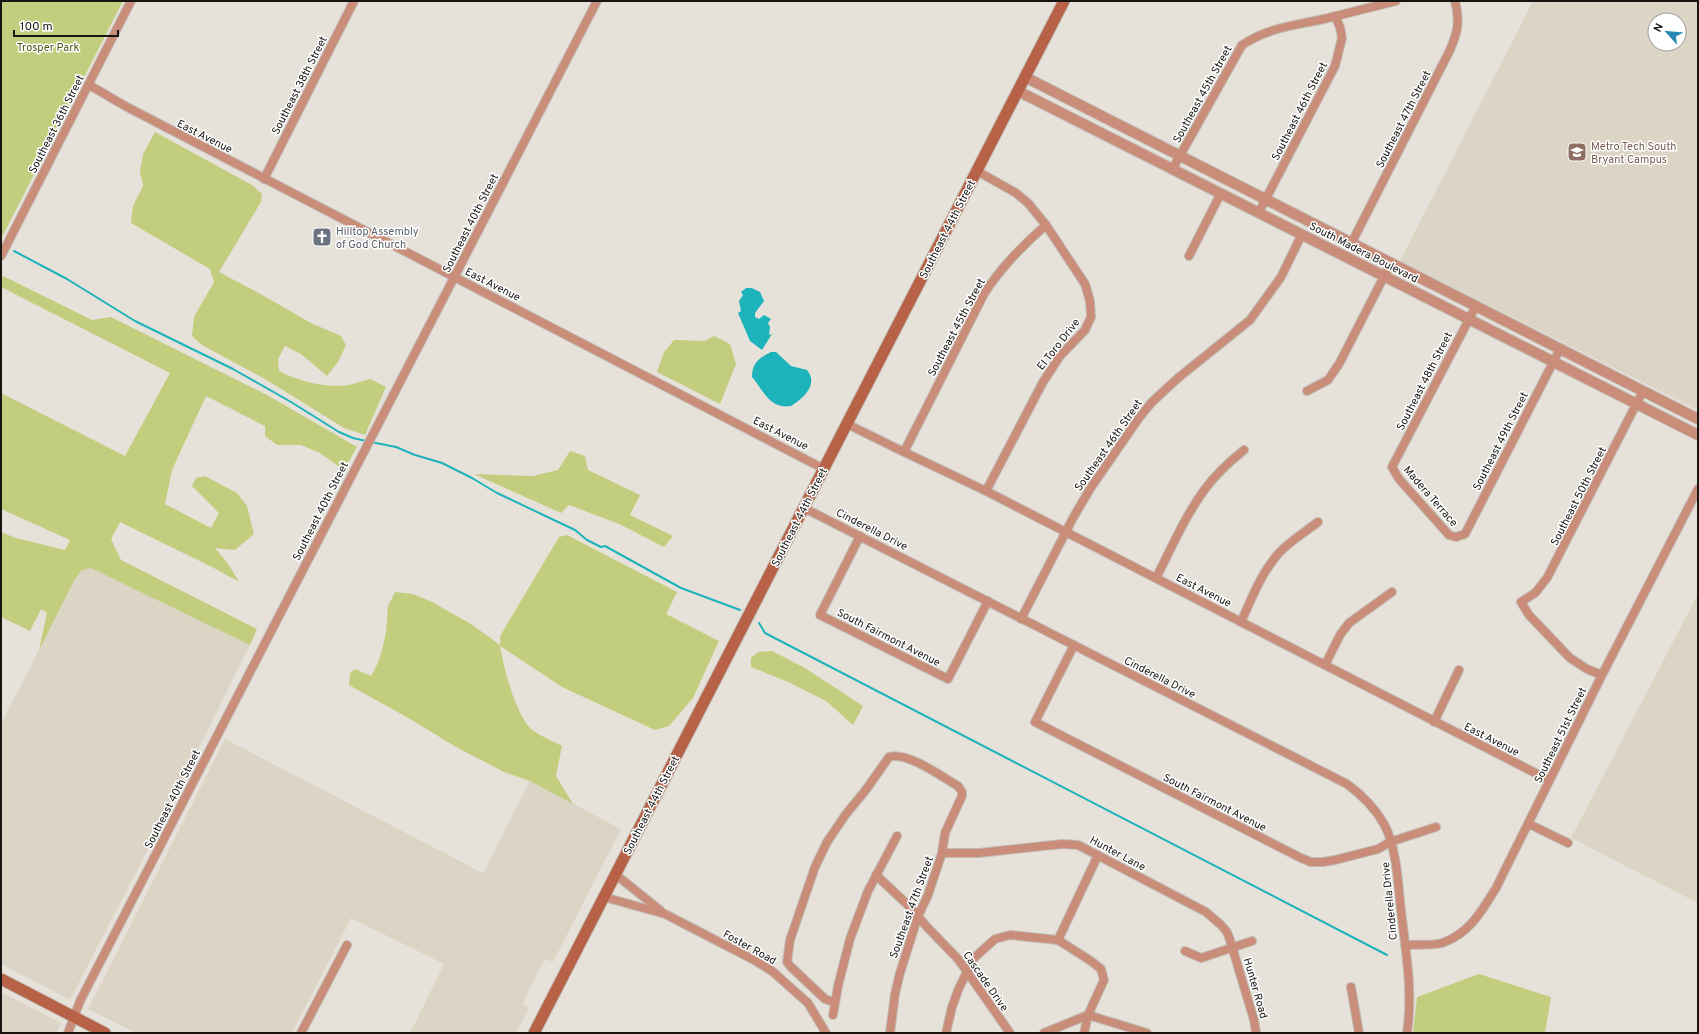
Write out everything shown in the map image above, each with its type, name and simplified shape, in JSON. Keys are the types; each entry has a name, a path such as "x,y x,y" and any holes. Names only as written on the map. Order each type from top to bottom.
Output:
{"main road":[{"name":"Southeast 44th Street","path":"534,1033 1064,1"},
{"path":"1,979 105,1033"}],"street":[{"name":"Southeast 36th Street","path":"1,256 131,1"},
{"name":"Southeast 38th Street","path":"264,179 354,1"},
{"name":"Southeast 40th Street","path":"68,1033 80,1002 597,1"},
{"name":"Southeast 45th Street","path":"1173,168 1242,45 1256,36 1268,31 1396,1"},
{"name":"Southeast 47th Street","path":"1352,242 1458,32 1458,18 1455,1"},
{"name":"Southeast 46th Street","path":"1259,212 1335,66 1342,38 1340,27 1335,16"},
{"name":"South Madera Boulevard","path":"1025,78 1352,242 1698,419"},
{"name":"East Avenue","path":"89,85 127,107 264,179 824,468"},
{"name":"South Madera Boulevard","path":"1018,91 1173,168 1698,435"},
{"name":"El Toro Drive","path":"977,171 1016,193 1028,203 1046,225 1085,284 1090,302 1091,317 1084,330 1060,356 1043,382 986,491"},
{"path":"1189,256 1221,193"},
{"name":"Southeast 45th Street","path":"904,452 992,280 1017,251 1046,225"},
{"name":"Southeast 46th Street","path":"1021,619 1065,532 1090,489 1138,418 1152,402 1178,378 1250,320 1281,276 1302,234"},
{"path":"1307,390 1328,380 1339,364 1391,263"},
{"name":"Southeast 48th Street","path":"1392,467 1476,306"},
{"name":"Southeast 49th Street","path":"1456,537 1465,534 1560,349"},
{"name":"Southeast 50th Street","path":"1602,675 1587,669 1570,658 1529,615 1521,602 1535,593 1547,578 1643,392"},
{"name":"East Avenue","path":"847,424 986,491 1549,780"},
{"path":"1156,578 1205,489 1225,466 1244,450"},
{"name":"Madera Terrace","path":"1392,467 1399,479 1441,527 1450,535 1456,537"},
{"name":"Southeast 51st Street","path":"1405,945 1441,943 1469,928 1480,914 1496,888 1529,824 1549,780 1698,489"},
{"name":"Cinderella Drive","path":"804,508 1347,784 1363,796 1377,813 1385,826 1395,854 1410,981 1407,1033"},
{"path":"1241,622 1262,576 1270,565 1280,553 1318,522"},
{"name":"South Fairmont Avenue","path":"860,536 820,615 948,679 988,601"},
{"path":"1326,665 1340,635 1349,623 1392,592"},
{"name":"South Fairmont Avenue","path":"1074,645 1036,722 1306,860 1323,862 1336,860 1378,849 1390,842 1436,827"},
{"path":"1434,722 1459,670"},
{"name":"Southeast 47th Street","path":"834,1002 824,999 791,967 787,962 788,951 811,878 827,842 889,757 894,756 907,758 958,786 962,792 960,802 945,833 942,853 928,895 918,916 895,994 890,1033"},
{"path":"1529,824 1568,843"},
{"path":"833,1015 834,1002 850,939 868,891 897,836"},
{"name":"Hunter Lane","path":"942,853 979,853 1070,844 1086,848 1206,912 1227,932 1233,949"},
{"path":"1058,940 1098,855"},
{"name":"Foster Road","path":"615,874 665,914 754,960 772,971 808,1003 826,1033"},
{"name":"Cascade Drive","path":"876,875 910,907 958,959 1010,1033"},
{"name":"Foster Road","path":"604,897 665,914"},
{"path":"946,1033 952,1007 966,972 974,958 995,938 1010,935 1058,940 1091,961 1101,970 1104,980 1088,1014 1084,1033"},
{"path":"1185,951 1201,958 1233,949 1252,941"},
{"path":"301,1033 347,945"},
{"name":"Hunter Road","path":"1233,949 1254,1020 1256,1033"},
{"path":"1351,987 1359,1033"},
{"path":"1044,1033 1088,1014 1144,1033"}],"shaded area":[{"name":"Metro Tech South Bryant Campus","path":"1533,1 1698,1 1698,410 1400,261"},
{"path":"91,567 250,645 163,820 70,1000 1,964 1,724 75,579 82,570"},
{"path":"1698,594 1698,903 1571,838"},
{"path":"225,739 483,873 530,781 621,829 553,962 545,959 522,1004 529,1008 516,1033 410,1033 444,964 351,918 292,1033 136,1033 88,1009"},
{"path":"1,992 61,1023 56,1033 1,1033"}],"green space":[{"name":"Trosper Park","path":"1,1 123,1 1,239"},
{"path":"155,132 252,185 262,194 261,202 219,272 311,323 341,336 346,345 338,362 327,376 301,354 285,346 278,359 279,371 304,381 322,385 349,385 370,379 386,387 365,435 344,428 265,379 202,345 192,336 194,317 214,282 210,269 131,223 133,206 143,186 140,171 143,154"},
{"path":"3,276 92,320 111,317 267,395 357,447 344,470 320,453 301,445 277,445 265,436 265,426 206,396 172,470 165,504 211,528 219,513 192,486 196,478 205,476 237,493 247,506 254,534 235,550 215,548 229,565 239,582 212,567 120,522 111,539 121,560 257,629 250,645 91,568 82,570 75,579 39,650 47,613 41,609 30,631 1,617 1,532 16,538 65,550 70,540 1,509 1,393 125,456 170,373 1,287 1,278"},
{"path":"714,336 730,344 736,364 720,404 657,372 664,352 674,340 705,341"},
{"path":"570,451 585,456 588,470 640,495 630,515 673,536 664,547 619,524 569,505 561,513 474,474 533,476 558,470"},
{"path":"567,535 677,592 666,614 719,641 693,698 669,726 655,730 562,687 500,646 504,667 516,704 528,725 534,731 562,746 556,776 573,804 530,781 504,772 456,747 349,685 350,673 355,669 371,676 378,663 386,632 388,606 395,592 413,594 432,602 471,624 500,645 500,636 559,537"},
{"path":"772,651 805,668 863,706 853,725 826,701 788,682 751,667 751,658 758,652"},
{"path":"1479,974 1551,997 1545,1033 1413,1033 1417,997"}],"water":[{"path":"746,288 752,288 760,292 764,301 755,313 755,317 759,319 764,315 771,319 768,323 770,327 769,335 772,334 762,350 750,341 738,313 741,311 739,301 743,295 741,292"},
{"path":"771,352 776,352 791,366 807,370 810,375 811,381 808,391 791,406 777,405 772,402 767,398 752,377 753,368 757,362 763,356"}],"waterway":[{"path":"14,251 67,279 135,321 233,369 291,402 339,432 353,438 366,441"},
{"path":"371,442 396,447 415,455 442,463 497,493 575,530 587,540 601,547 605,546 681,588 740,610"},
{"path":"759,623 765,633 1387,955"}],"place":[{"name":"Metro Tech South Bryant Campus","path":"1577,152"},
{"name":"Hilltop Assembly of God Church","path":"322,237"}]}
